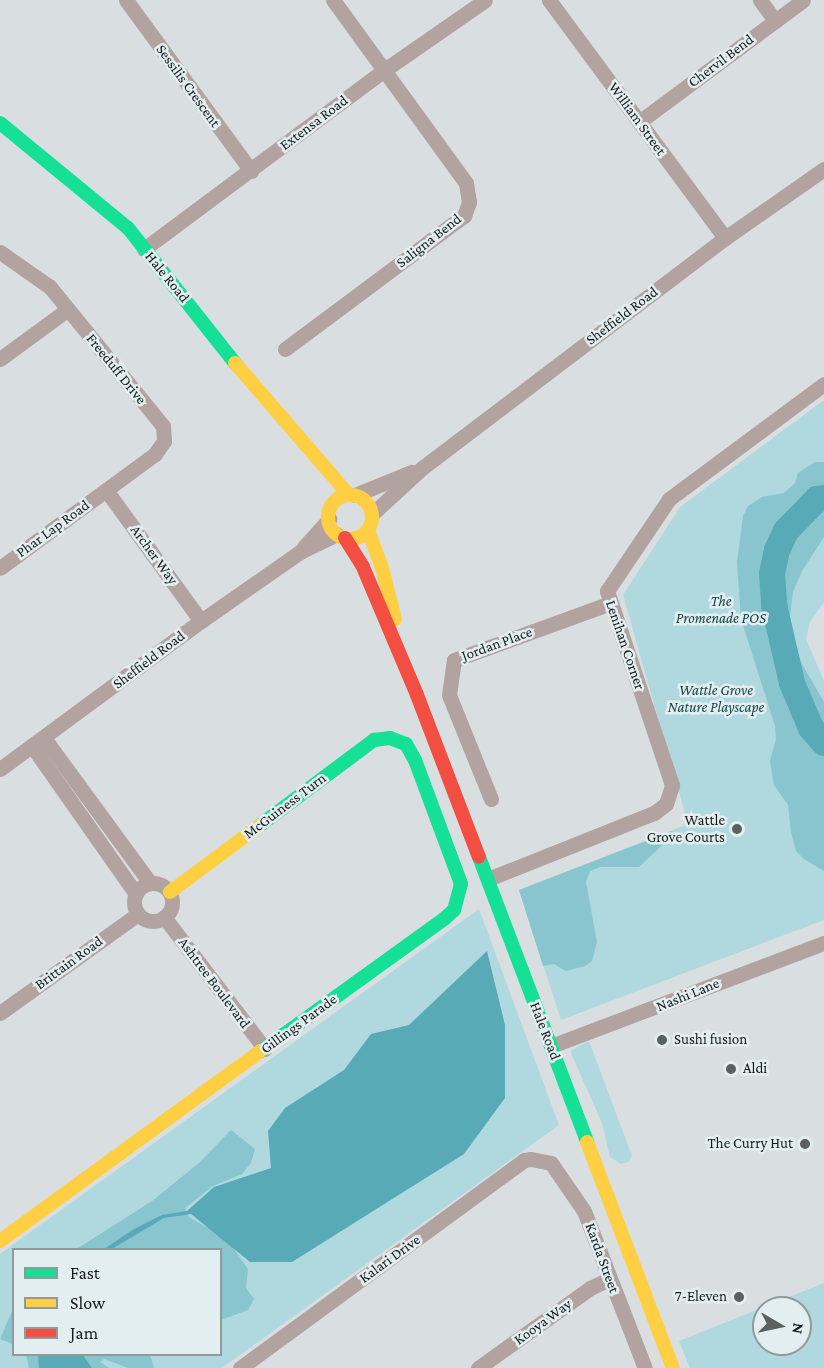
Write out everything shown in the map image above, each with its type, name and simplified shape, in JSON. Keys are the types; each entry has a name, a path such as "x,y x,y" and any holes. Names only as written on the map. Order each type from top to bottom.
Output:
{"main road":[{"name":"Hale Road","path":"0,123 128,228 311,454 352,495"},
{"name":"Hale Road","path":"311,454 330,512"},
{"path":"352,495 367,502 372,514 368,530 361,536 341,536 330,512 339,498 352,495"},
{"name":"Hale Road","path":"368,530 382,568 417,695"},
{"name":"Hale Road","path":"341,536 363,567 417,695 673,1368"},
{"name":"McGuiness Turn","path":"170,892 374,740 390,738 406,744"},
{"name":"Gillings Parade","path":"0,1241 454,910 461,884 415,760 406,744"}],"street":[{"name":"Sessilis Crescent","path":"126,0 251,171"},
{"path":"333,0 383,71"},
{"name":"Extensa Road","path":"144,249 383,71 485,0"},
{"name":"William Street","path":"549,0 725,238"},
{"path":"760,0 775,21"},
{"name":"Chervil Bend","path":"639,122 803,0"},
{"name":"Saligna Bend","path":"285,349 457,221 468,208 470,196 466,183 383,71"},
{"name":"Sheffield Road","path":"372,514 422,468 725,238 824,169"},
{"name":"Freeduff Drive","path":"0,252 50,288 163,426 164,441 155,454 106,490"},
{"path":"0,359 68,309"},
{"name":"Lenihan Corner","path":"488,879 663,809 671,795 672,785 607,591 669,499 824,384"},
{"name":"Sheffield Road","path":"352,495 422,468"},
{"name":"Phar Lap Road","path":"0,568 106,490"},
{"name":"Archer Way","path":"106,490 201,621"},
{"name":"Sheffield Road","path":"300,552 330,512"},
{"name":"Sheffield Road","path":"0,769 201,621 300,552 341,536"},
{"name":"Jordan Place","path":"491,799 449,695 454,660 611,603"},
{"path":"38,742 117,852 150,883"},
{"path":"117,852 136,894"},
{"path":"150,883 161,884 170,892 172,906 164,917 151,921 138,914 134,902 140,888 150,883"},
{"name":"Brittain Road","path":"0,1013 138,914"},
{"name":"Ashtree Boulevard","path":"164,917 265,1049"},
{"name":"Nashi Lane","path":"551,1046 824,944"},
{"name":"Kalari Drive","path":"240,1368 524,1160 542,1160"},
{"name":"Karda Street","path":"542,1160 551,1163 584,1211 645,1368"},
{"name":"Kooya Way","path":"478,1368 590,1288 609,1279"}],"green space":[{"name":"The Promenade POS","path":"824,400 824,602 810,622 806,639 824,681 824,920 561,1020 519,890 688,824 623,595 680,507"},
{"path":"479,909 559,1125 222,1368 0,1368 0,1254"},
{"path":"589,1041 632,1156 628,1162 621,1164 610,1157 602,1123 570,1051"},
{"path":"824,1283 824,1368 690,1368 679,1341 752,1312 752,1356 812,1356 812,1296 792,1296"}],"shaded area":[{"path":"815,462 824,462 824,537 802,571 793,592 790,617 794,644 802,664 824,702 824,871 804,859 796,851 788,805 774,785 770,761 776,739 775,726 741,619 737,562 743,516 748,506 762,497 784,493 795,483 798,473"},
{"path":"672,831 673,835 639,867 600,867 590,871 586,882 597,942 592,961 585,966 566,971 554,964 543,966 519,890"},
{"path":"487,951 505,1025 505,1098 464,1154 292,1262 250,1262 191,1214 164,1218 114,1248 106,1248 134,1229 162,1215 187,1211 214,1187 271,1168 268,1131 285,1108 344,1070 371,1034 409,1025"},
{"path":"231,1130 255,1149 251,1163 242,1174 213,1186 185,1208 189,1217 227,1239 248,1269 246,1288 254,1299 248,1310 222,1320 222,1248 78,1248 152,1201 199,1163"},
{"path":"12,1311 12,1344 0,1339"},
{"path":"26,1356 150,1356 154,1368 128,1368 104,1359 100,1362 109,1368 29,1368"},
{"path":"38,1356 84,1356 92,1368 39,1368"}],"waterway":[{"path":"824,498 817,499 786,531 777,550 772,573 774,605 792,683 811,728 824,743"}],"traffic: fast":[{"path":"0,123 128,228 235,363"},
{"path":"259,826 374,740 390,738 406,744 415,760 461,884 454,910 444,919 261,1051"},
{"path":"479,857 587,1142"}],"traffic: slow":[{"path":"235,363 349,495"},
{"path":"350,495 365,502 372,517 365,532 350,539 335,532 328,517 335,502 350,495"},
{"path":"368,530 382,568 395,619"},
{"path":"170,892 259,826"},
{"path":"0,1241 261,1051"},
{"path":"587,1142 673,1368"}],"traffic: jam":[{"path":"345,538 363,567 417,695 479,857"}],"place":[{"name":"Wattle Grove Courts","path":"737,829"},
{"name":"Sushi fusion","path":"662,1040"},
{"name":"Aldi","path":"731,1069"},
{"name":"The Curry Hut","path":"805,1144"},
{"name":"7-Eleven","path":"739,1297"}],"park label":[{"name":"Wattle Grove Nature Playscape","path":"716,698"}]}
